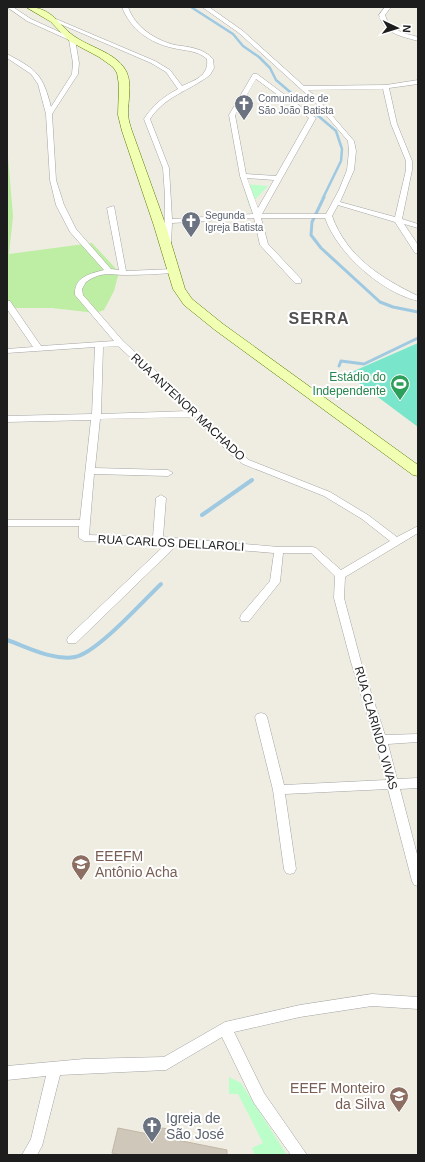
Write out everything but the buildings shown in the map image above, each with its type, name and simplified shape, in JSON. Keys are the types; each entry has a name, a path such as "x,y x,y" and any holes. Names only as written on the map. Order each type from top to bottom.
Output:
{"main road":[{"path":"30,7 54,20 72,39 102,55 116,65 122,73 124,85 123,115 164,223 167,250 179,289 188,302 418,472"}],"street":[{"path":"9,7 29,20 72,39 76,63 75,74 49,114"},
{"path":"125,7 134,24 151,36 169,45 201,51 210,59 211,69 206,75 162,100 151,110 147,119 150,130 159,144 166,168 164,223 257,216 328,216"},
{"path":"205,7 241,32 316,100 351,141 353,163 337,203 328,216 331,227 371,273 392,286 418,299"},
{"path":"388,7 382,15 384,24 390,30 398,34 418,39"},
{"path":"54,20 153,62 168,71 181,89"},
{"path":"7,56 33,71 40,79 49,114 53,180 60,205 72,230 110,271 123,273 173,271"},
{"path":"257,216 313,118 255,75 232,115 242,176 257,216 264,245 298,281"},
{"path":"302,88 386,87 418,82"},
{"path":"386,87 394,124 409,161 409,170 398,221 418,251"},
{"path":"242,176 278,178"},
{"path":"337,203 418,226"},
{"path":"111,208 123,273"},
{"name":"RUA ANTENOR MACHADO","path":"110,271 85,278 79,283 77,289 79,295 120,343 197,414 232,451 246,462 327,494 359,513 396,541"},
{"path":"7,303 39,349"},
{"path":"7,351 99,346 120,343"},
{"path":"84,523 96,417 99,346"},
{"path":"7,419 197,414"},
{"path":"90,472 168,473"},
{"path":"158,540 161,498"},
{"name":"RUA CARLOS DELLAROLI","path":"7,523 84,523 84,538 158,540 279,550 313,550 340,575"},
{"path":"340,575 418,529"},
{"path":"72,640 175,542"},
{"path":"246,618 276,582 279,550"},
{"name":"RUA CLARINDO VIVAS","path":"340,575 339,598 356,662 381,740 418,881"},
{"path":"261,718 279,790 290,869"},
{"path":"381,740 418,738"},
{"path":"279,790 418,783"},
{"path":"7,1073 55,1068 166,1063 226,1028 300,1011 372,1000 418,1003"},
{"path":"226,1028 259,1098 300,1155"},
{"path":"29,1155 37,1141 55,1068"}],"green space":[{"path":"7,145 13,216 9,254 92,243 119,272 114,291 104,310 96,313 52,308 7,308"},
{"path":"244,184 268,186 249,206"},
{"name":"Estádio do Independente","path":"418,343 418,427 347,374"},
{"path":"229,1077 241,1083 287,1155 255,1155 252,1148 263,1143 238,1094 229,1094"}],"waterway":[{"path":"191,7 233,34 243,46 259,57 270,68 276,80 336,131 342,149 341,161 323,198"},
{"path":"324,197 312,222 311,235 321,248 380,302 393,307 418,312"},
{"path":"339,366 341,361 364,364 418,338"},
{"path":"202,515 252,480"},
{"path":"7,640 49,655 67,658 75,657 84,653 107,637 161,584"}],"place":[{"name":"Comunidade de São João Batista","path":"244,121"},
{"name":"Segunda Igreja Batista","path":"191,238"},
{"name":"Estádio do Independente","path":"400,401"},
{"name":"EEEFM Antônio Acha","path":"81,881"},
{"name":"EEEF Monteiro da Silva","path":"399,1113"},
{"name":"Igreja de São José","path":"152,1143"}],"district":[{"name":"SERRA","path":"319,318"}]}
